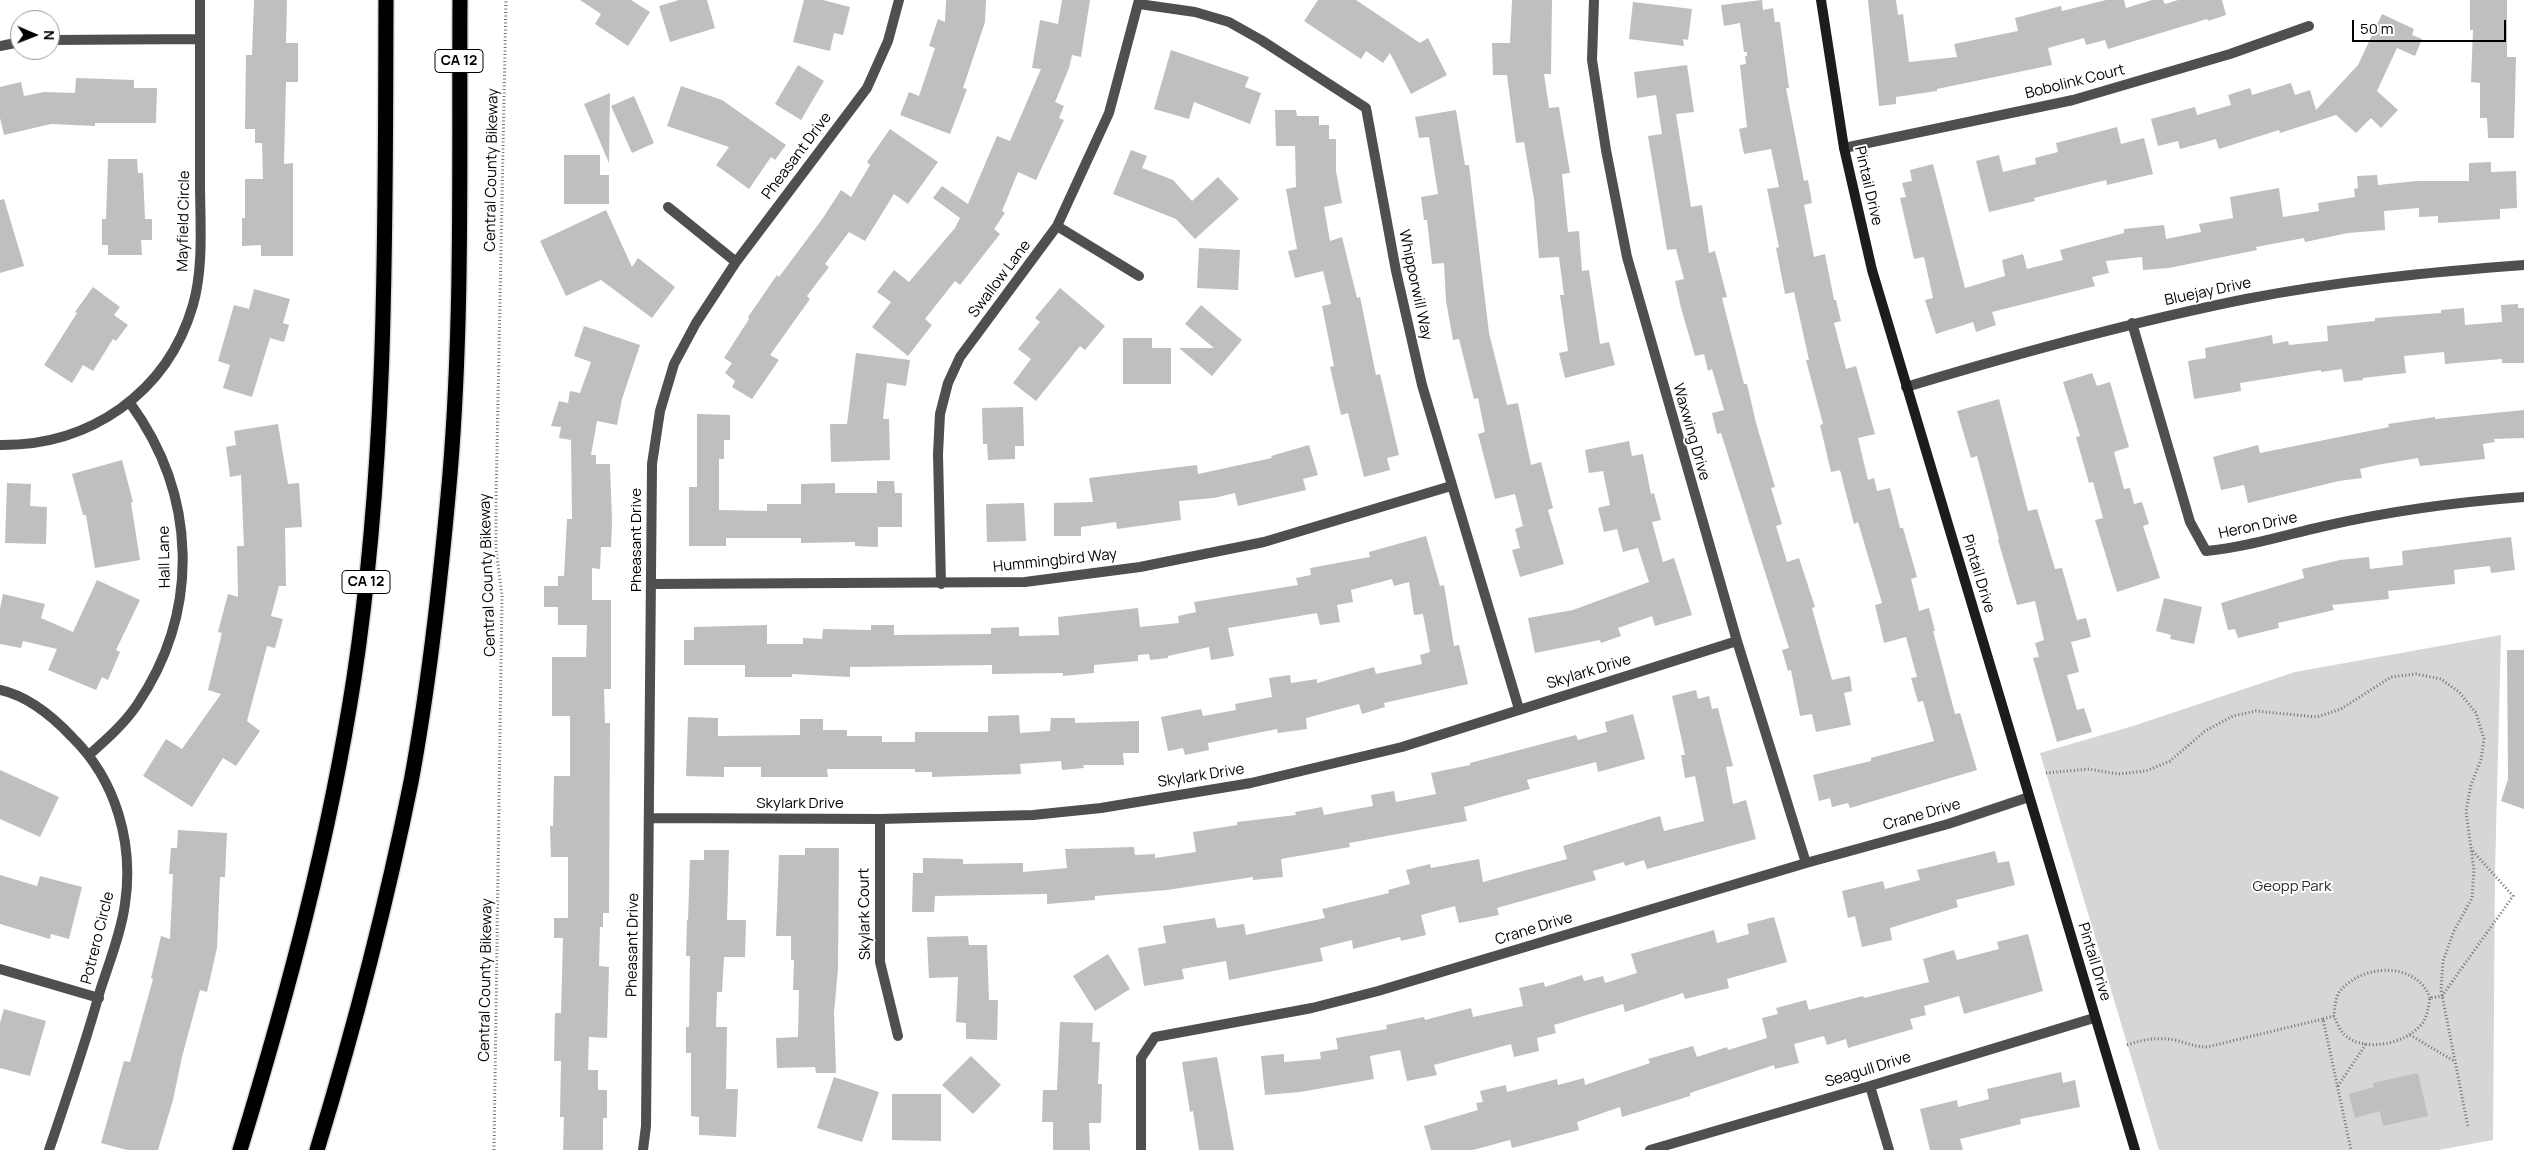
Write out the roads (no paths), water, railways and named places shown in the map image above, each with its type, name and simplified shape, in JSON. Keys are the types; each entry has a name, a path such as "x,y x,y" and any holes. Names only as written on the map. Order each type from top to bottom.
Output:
{"highway":[{"name":"CA 12","path":"240,1150 280,1022 312,897 340,766 354,676 377,464 383,342 386,0"},
{"name":"CA 12","path":"317,1150 350,1042 383,913 411,780 427,682 438,596 450,471 457,344 460,0"}],"street":[{"name":"Mayfield Circle","path":"0,445 28,445 68,436 108,418 130,403 155,376 178,344 194,296 200,250 200,0"},
{"name":"Pheasant Drive","path":"643,1150 646,1126 652,464 660,411 674,364 696,323 736,262 867,88 888,41 899,0"},
{"name":"Waxwing Drive","path":"1594,0 1592,60 1606,150 1627,258 1737,642 1806,863"},
{"name":"Pintail Drive","path":"1822,0 1844,148 1872,270 2135,1150"},
{"name":"Swallow Lane","path":"941,584 938,454 940,414 948,383 960,357 1057,226 1109,113 1139,2"},
{"name":"Whipporwill Way","path":"1139,2 1195,12 1229,22 1261,40 1366,108 1396,271 1422,385 1519,709"},
{"name":"Bobolink Court","path":"1844,148 2073,100 2230,54 2309,26"},
{"path":"60,40 200,39"},
{"path":"668,207 736,262"},
{"path":"1057,226 1139,276"},
{"name":"Bluejay Drive","path":"1906,387 2132,323 2249,298 2411,274 2524,264"},
{"name":"Heron Drive","path":"2132,323 2190,522 2206,552 2240,548 2326,526 2400,512 2524,497"},
{"name":"Hall Lane","path":"90,754 115,732 137,706 159,666 174,628 182,589 184,552 179,513 166,466 146,425 130,403"},
{"name":"Hummingbird Way","path":"652,584 941,584 1026,582 1140,567 1264,542 1451,486"},
{"name":"Skylark Drive","path":"650,818 880,820 1033,815 1101,808 1242,785 1402,746 1737,642"},
{"name":"Potrero Circle","path":"0,690 41,709 90,754 106,781 123,827 127,865 125,904 99,998 49,1150"},
{"name":"Crane Drive","path":"1141,1150 1141,1058 1155,1037 1312,1008 1378,991 1806,863 1948,824 2029,797"},
{"name":"Skylark Court","path":"880,820 880,962 898,1036"},
{"path":"0,969 99,998"},
{"name":"Seagull Drive","path":"1650,1150 2094,1018"},
{"path":"1870,1086 1889,1150"}],"park label":[{"name":"Geopp Park","path":"2292,887"}]}
